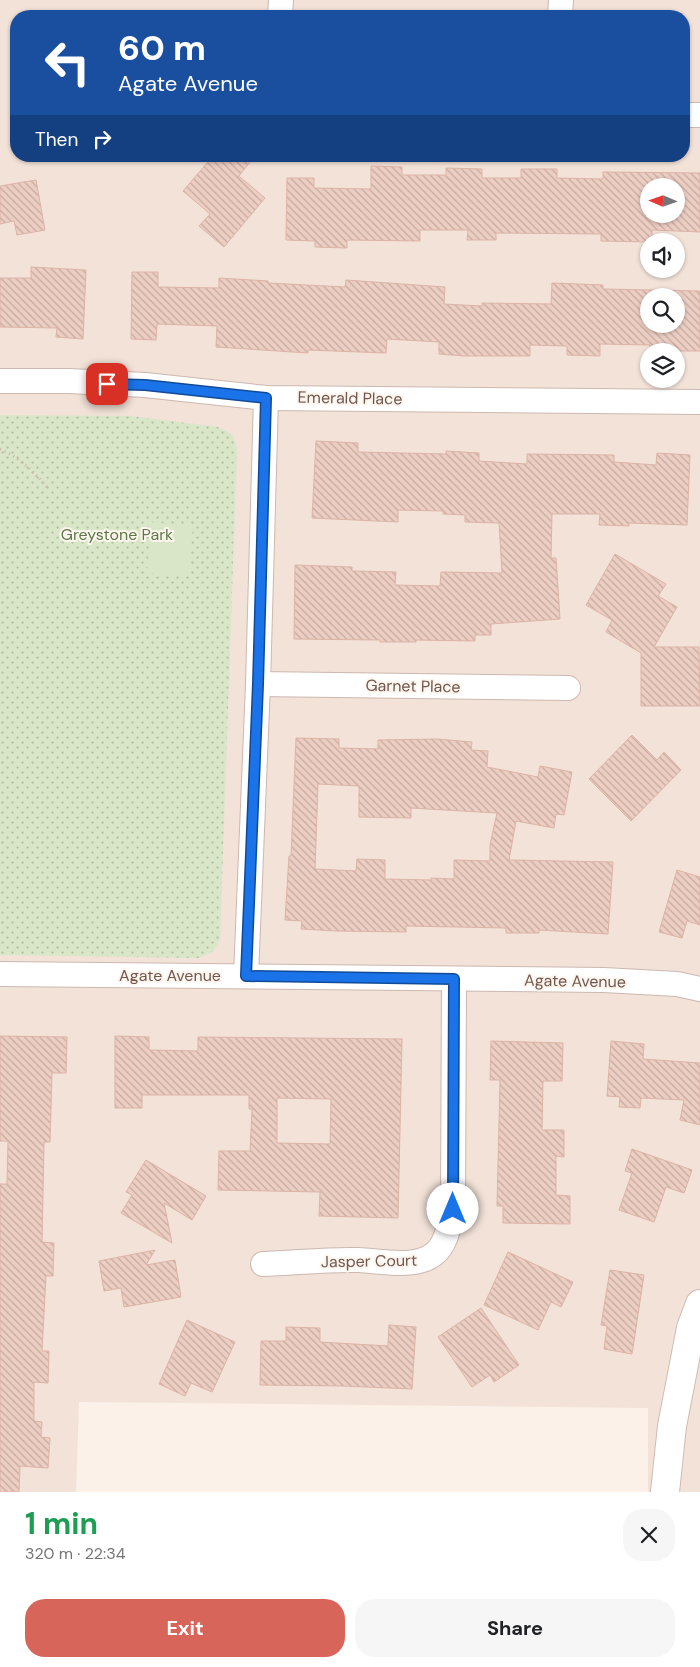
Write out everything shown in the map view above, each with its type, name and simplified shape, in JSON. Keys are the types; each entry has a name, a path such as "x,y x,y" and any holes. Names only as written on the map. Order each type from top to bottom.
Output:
{"street":[{"name":"Emerald Place","path":"0,381 145,385 266,398 700,402"},
{"path":"246,976 258,684 266,398"},
{"name":"Garnet Place","path":"258,684 568,688"},
{"name":"Agate Avenue","path":"0,974 604,980 677,984 700,989"},
{"name":"Jasper Court","path":"263,1264 359,1260 389,1264 425,1260 435,1254 444,1241 453,1209 454,979"},
{"path":"665,1492 672,1426 691,1328 700,1304"}],"path":[{"path":"0,449 28,467 47,487"}],"shaded area":[{"path":"0,0 700,0 700,1492 648,1492 648,1408 79,1402 76,1492 0,1492"}],"green space":[{"name":"Greystone Park","path":"0,415 131,416 218,427 233,435 237,449 220,939 214,951 199,958 0,955"},
{"path":"151,522 193,525 189,576 147,573"}],"building":[{"path":"208,162 250,162 238,177 265,198 224,247 199,226 210,214 183,191"},
{"path":"371,166 402,167 402,175 446,175 446,168 482,169 482,178 521,178 521,169 557,169 557,178 603,179 603,172 700,173 700,232 652,230 652,233 640,233 640,242 601,241 601,234 496,233 496,240 467,240 468,230 420,230 420,241 347,240 347,248 315,247 315,241 286,240 287,178 314,178 314,188 371,189"},
{"path":"36,180 45,230 17,235 14,221 0,224 0,186"},
{"path":"31,267 86,270 83,339 56,337 57,328 0,327 0,278 31,278"},
{"path":"132,272 158,272 158,287 219,288 219,278 345,287 346,280 445,287 444,304 482,306 482,303 551,304 552,283 603,285 603,289 640,290 640,333 685,333 685,291 700,291 700,351 685,351 685,343 600,344 600,356 567,355 567,346 530,345 530,356 464,356 439,354 439,342 387,339 386,353 308,350 308,353 216,347 217,326 157,324 156,340 131,339"},
{"path":"316,441 358,443 358,452 446,454 446,451 479,453 479,461 527,464 527,454 614,455 614,462 656,465 657,453 690,455 687,525 629,523 629,526 599,525 600,514 552,514 551,558 556,558 560,619 491,624 491,635 475,635 475,641 416,640 416,642 380,642 380,640 294,639 295,565 352,567 352,571 396,572 395,585 440,586 441,572 502,573 499,523 465,522 465,515 443,514 443,511 398,510 398,522 312,518"},
{"path":"615,554 666,584 658,596 677,607 654,647 699,647 700,706 641,706 641,653 606,632 612,620 586,605"},
{"path":"632,735 657,760 664,752 681,770 631,821 589,779"},
{"path":"296,738 339,739 339,748 378,749 378,740 437,739 472,742 471,750 488,751 487,767 538,777 540,766 572,772 564,815 556,814 554,828 516,821 509,860 613,862 608,934 539,930 539,933 506,933 506,928 406,926 406,932 301,929 302,921 285,920 289,856 291,856","holes":["318,784 359,786 359,817 411,818 411,808 497,813 490,845 490,861 454,860 454,879 385,879 385,860 357,859 356,871 315,869"]},
{"path":"677,870 700,877 700,925 687,921 682,938 659,932"},
{"path":"0,1036 67,1037 66,1073 52,1073 50,1142 44,1142 42,1242 54,1243 53,1276 46,1276 42,1351 49,1351 48,1383 34,1382 34,1421 42,1422 41,1437 50,1438 48,1468 20,1466 19,1492 0,1492 0,1184 7,1184 8,1141 0,1141"},
{"path":"115,1036 149,1037 149,1050 198,1051 198,1037 402,1039 398,1218 319,1216 320,1192 218,1190 219,1151 250,1151 252,1109 249,1109 249,1095 142,1095 142,1108 115,1108","holes":["277,1098 331,1099 330,1144 277,1143"]},
{"path":"491,1041 563,1043 562,1081 543,1081 542,1130 564,1130 564,1157 556,1156 556,1195 570,1196 570,1224 503,1223 503,1206 497,1206 500,1080 490,1080"},
{"path":"611,1041 644,1044 643,1059 700,1063 700,1125 680,1120 684,1100 641,1098 640,1108 619,1107 620,1097 607,1096"},
{"path":"632,1149 692,1170 684,1193 666,1187 654,1222 619,1210 632,1173 625,1171"},
{"path":"146,1160 206,1196 192,1220 164,1203 172,1243 121,1213 132,1195 126,1192"},
{"path":"155,1250 146,1265 175,1260 181,1297 124,1307 121,1288 104,1291 99,1261"},
{"path":"508,1252 573,1282 561,1307 551,1302 538,1330 484,1305"},
{"path":"610,1270 644,1275 632,1354 604,1349 607,1326 601,1325"},
{"path":"481,1308 519,1365 494,1382 490,1375 472,1387 438,1337"},
{"path":"187,1320 235,1342 212,1392 191,1383 185,1396 159,1384"},
{"path":"389,1325 416,1327 412,1389 260,1385 261,1341 286,1341 286,1327 320,1328 320,1342 388,1346"}],"route":[{"path":"107,384 145,385 266,398 258,684 246,976 454,979 453,1209"}]}
